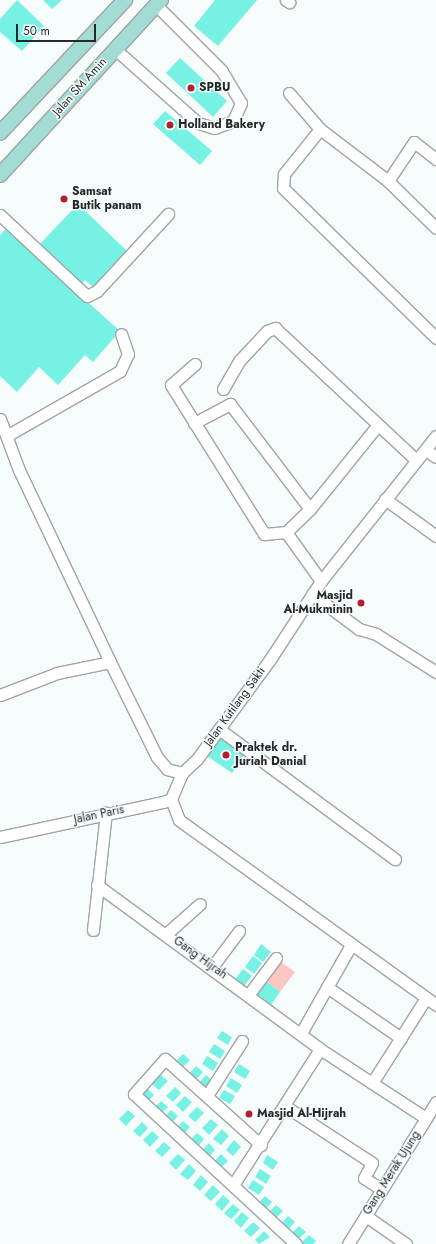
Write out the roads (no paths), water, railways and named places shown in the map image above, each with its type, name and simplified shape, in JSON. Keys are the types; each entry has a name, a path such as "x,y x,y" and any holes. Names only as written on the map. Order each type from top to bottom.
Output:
{"main road":[{"path":"0,133 125,0"},
{"name":"Jalan SM Amin","path":"0,175 158,2"}],"street":[{"path":"115,49 198,123 214,128 233,121 241,103 222,71 158,2"},
{"path":"289,93 320,129 388,181 436,228"},
{"path":"320,129 284,174 283,188 436,338"},
{"path":"388,181 414,142 436,159"},
{"path":"0,216 87,296 97,291 168,214"},
{"path":"223,389 240,360 267,331 275,328 416,460"},
{"path":"8,435 120,371 128,354 122,334"},
{"path":"194,364 171,385 264,534 269,536 286,532 310,509 378,426"},
{"path":"194,423 230,404 310,509"},
{"path":"0,419 8,435 19,470 157,757 167,769 182,773 170,799 179,820 436,1005"},
{"name":"Jalan Kutilang Sakti","path":"182,773 219,729 321,581 436,436"},
{"path":"426,450 436,457"},
{"path":"385,499 436,536"},
{"path":"286,532 321,581"},
{"path":"312,594 359,629 376,634 436,672"},
{"path":"0,695 57,673 110,662"},
{"path":"219,729 396,860"},
{"name":"Jalan Paris","path":"0,837 170,799"},
{"path":"93,930 106,813"},
{"name":"Gang Hijrah","path":"97,885 249,994 320,1049 426,1118"},
{"path":"166,934 200,904"},
{"path":"212,967 239,931"},
{"path":"300,1033 351,945"},
{"path":"249,994 276,958"},
{"path":"327,987 401,1038"},
{"path":"372,1083 426,998"},
{"path":"208,1094 242,1041"},
{"path":"233,1185 261,1145 320,1049"},
{"path":"261,1145 208,1094 163,1058 133,1095 296,1244"},
{"name":"Gang Merak Ujung","path":"348,1244 436,1102"},
{"path":"285,1106 372,1164 364,1178 381,1189"},
{"path":"366,1216 406,1244"}],"place":[{"name":"SPBU","path":"191,88"},
{"name":"Holland Bakery","path":"170,125"},
{"name":"Samsat Butik panam","path":"64,199"},
{"name":"Masjid Al-Mukminin","path":"361,603"},
{"name":"Praktek dr. Juriah Danial","path":"226,755"},
{"name":"Masjid Al-Hijrah","path":"249,1114"}]}
